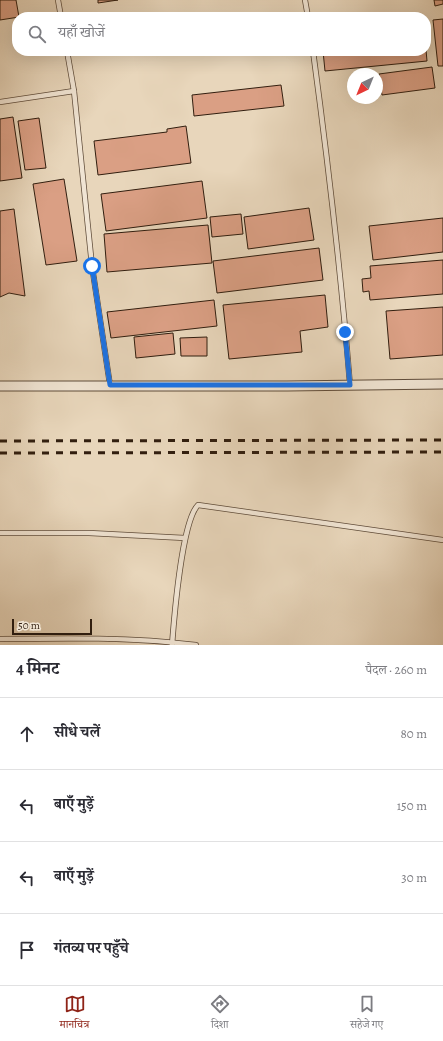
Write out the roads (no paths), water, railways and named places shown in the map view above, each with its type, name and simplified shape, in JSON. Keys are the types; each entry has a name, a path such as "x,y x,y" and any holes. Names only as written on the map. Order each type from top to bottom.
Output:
{"street":[{"path":"0,386 443,384"}],"lane":[{"path":"58,0 60,12"},
{"path":"305,0 307,12"},
{"path":"68,56 74,91 92,266 110,385"},
{"path":"313,56 331,187 350,385"},
{"path":"0,102 74,91"},
{"path":"172,643 185,538 195,508 201,504 443,540"},
{"path":"0,533 89,533 185,538"},
{"path":"0,639 67,638 196,645"}],"railway":[{"path":"0,441 443,440"},
{"path":"0,453 443,452"}]}
